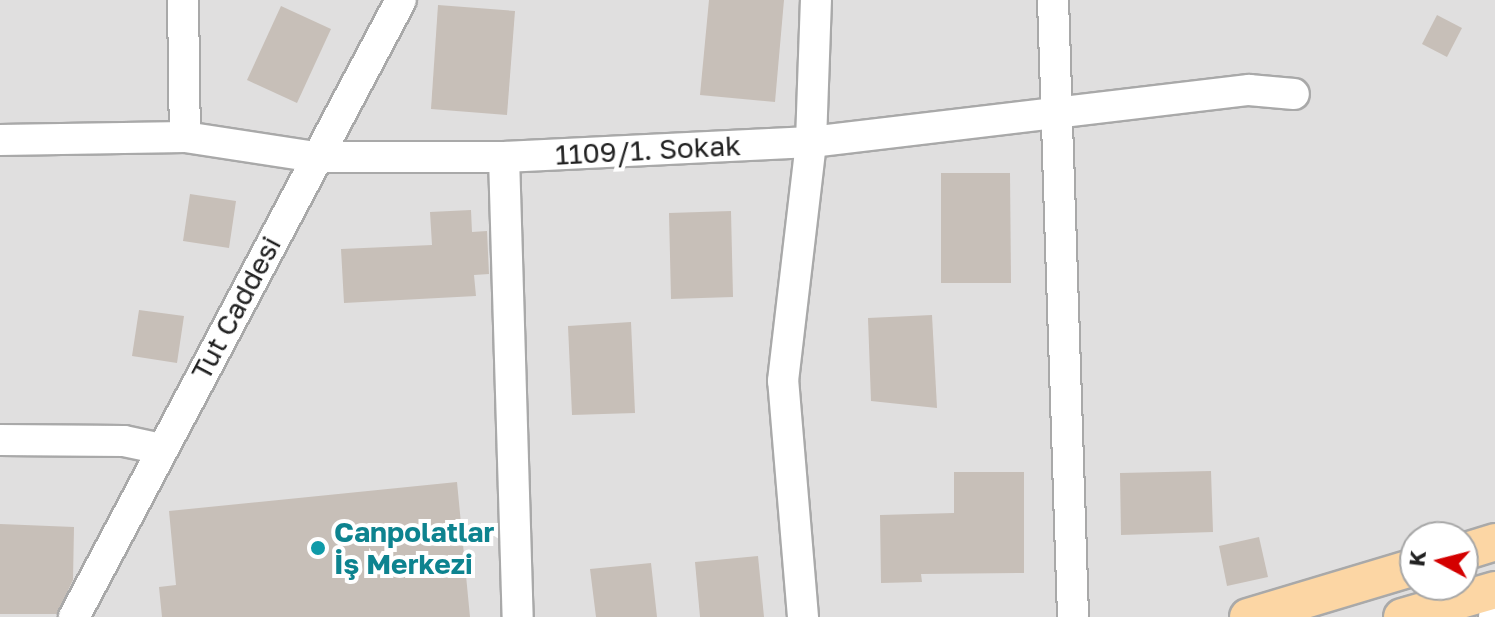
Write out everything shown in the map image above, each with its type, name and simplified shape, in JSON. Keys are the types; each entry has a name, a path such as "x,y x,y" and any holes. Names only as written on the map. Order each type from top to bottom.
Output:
{"main road":[{"path":"1248,617 1399,572"},
{"path":"1402,617 1495,590"}],"street":[{"path":"183,0 185,137"},
{"name":"Tut Caddesi","path":"74,617 315,157 401,0"},
{"path":"803,617 783,381 811,142 816,0"},
{"path":"1053,0 1073,617"},
{"name":"1109/1. Sokak","path":"0,140 185,137 315,157 504,157 811,142 1249,90 1294,94"},
{"path":"504,157 518,617"},
{"path":"0,440 124,441 162,449"}],"shaded area":[{"path":"0,0 1495,0 1495,617 0,617"}],"building":[{"path":"709,0 784,0 775,102 700,95"},
{"path":"438,5 515,11 507,115 431,109"},
{"path":"281,6 331,29 297,103 247,80"},
{"path":"1437,15 1462,28 1447,57 1422,44"},
{"path":"941,173 1010,173 1011,283 941,283"},
{"path":"190,194 236,201 229,248 183,241"},
{"path":"471,210 472,232 487,231 489,274 474,275 476,296 344,303 341,249 432,245 430,212"},
{"path":"731,211 733,297 671,299 669,213"},
{"path":"139,310 184,316 177,363 132,356"},
{"path":"932,315 937,408 871,401 868,318"},
{"path":"631,322 635,413 572,415 568,326"},
{"path":"1211,471 1213,532 1121,535 1120,473"},
{"path":"954,472 1024,472 1024,573 921,574 922,582 881,583 880,515 954,513"},
{"name":"Canpolatlar İş Merkezi","path":"457,482 470,617 162,617 159,587 176,585 169,511"},
{"path":"0,524 74,527 73,580 57,614 0,614"},
{"path":"1259,537 1268,577 1227,586 1219,546"},
{"path":"758,556 764,617 700,617 695,562"},
{"path":"651,563 657,617 596,617 590,569"}],"place":[{"name":"Canpolatlar İş Merkezi","path":"318,548"}]}
